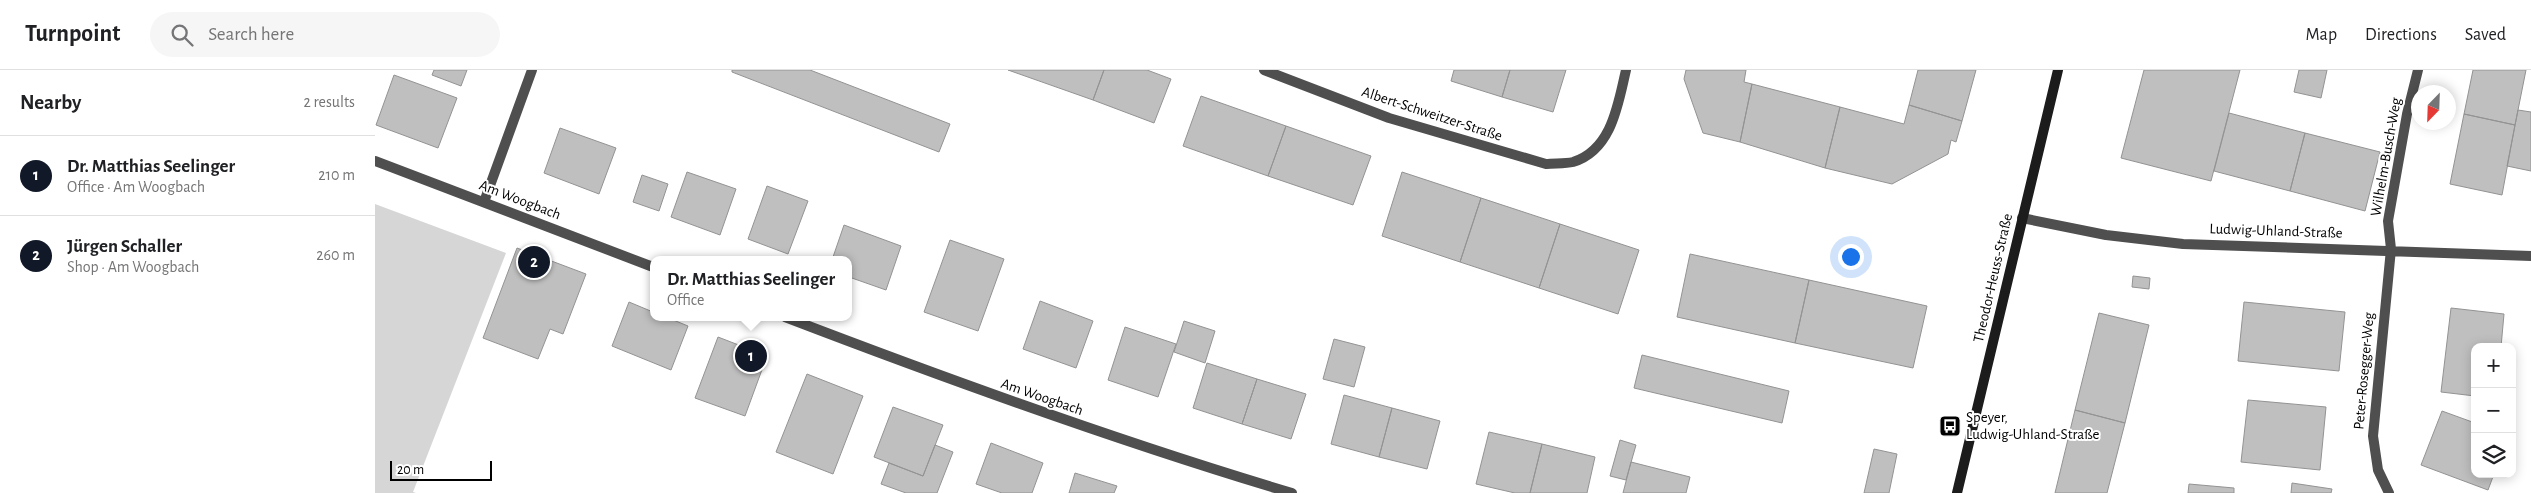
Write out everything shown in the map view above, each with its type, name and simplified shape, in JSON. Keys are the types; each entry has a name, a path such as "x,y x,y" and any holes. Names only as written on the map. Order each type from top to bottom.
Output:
{"main road":[{"name":"Theodor-Heuss-Straße","path":"1957,493 2058,70"}],"street":[{"path":"484,202 532,70"},
{"name":"Albert-Schweitzer-Straße","path":"1264,70 1389,118 1546,164 1572,162 1593,152 1603,140 1615,114 1626,70"},
{"name":"Wilhelm-Busch-Weg","path":"2391,249 2388,221 2407,114 2419,70"},
{"name":"Am Woogbach","path":"375,162 650,267"},
{"name":"Ludwig-Uhland-Straße","path":"2023,218 2106,235 2183,244 2391,249 2531,256"},
{"name":"Peter-Rosegger-Weg","path":"2389,493 2378,470 2373,436 2391,249"},
{"name":"Am Woogbach","path":"796,321 1025,408 1174,458 1292,493"}],"shaded area":[{"path":"375,204 506,253 413,492 416,493 375,493"}],"building":[{"path":"434,70 467,70 461,86 432,75"},
{"path":"732,70 810,70 950,124 939,152 732,72"},
{"path":"1008,70 1104,70 1093,100"},
{"path":"1104,70 1147,70 1171,79 1154,123 1093,100"},
{"path":"1454,70 1510,70 1502,97 1451,81"},
{"path":"1510,70 1566,70 1553,112 1502,97"},
{"path":"1686,70 1746,70 1744,82 1752,84 1740,142 1703,133 1684,79"},
{"path":"1918,70 1976,70 1962,121 1909,105"},
{"path":"2144,70 2240,70 2211,181 2121,158"},
{"path":"2299,70 2327,70 2321,98 2294,92"},
{"path":"2473,70 2526,70 2515,125 2464,114"},
{"path":"394,75 457,98 438,148 376,125"},
{"path":"1752,84 1840,107 1825,168 1740,142"},
{"path":"1201,96 1286,126 1268,176 1183,146"},
{"path":"1909,105 1962,121 1956,142 1951,140 1948,154 1892,184 1825,168 1840,107 1904,124"},
{"path":"2518,110 2531,112 2531,171 2507,166"},
{"path":"2229,113 2305,133 2290,191 2214,171"},
{"path":"2464,114 2515,125 2502,195 2450,184"},
{"path":"1286,126 1371,156 1353,205 1268,176"},
{"path":"560,128 616,148 599,194 544,173"},
{"path":"2305,133 2380,152 2365,211 2290,191"},
{"path":"687,172 736,189 720,235 671,217"},
{"path":"1402,172 1481,198 1460,262 1382,236"},
{"path":"642,175 668,184 659,211 633,202"},
{"path":"767,186 808,201 788,254 748,239"},
{"path":"1481,198 1560,224 1539,288 1460,262"},
{"path":"1560,224 1639,250 1618,314 1539,288"},
{"path":"844,225 901,246 886,290 852,278 852,256 833,256"},
{"path":"950,240 1004,259 978,331 924,312"},
{"path":"517,248 586,274 563,334 550,329 538,359 483,338"},
{"path":"1690,254 1809,280 1795,343 1677,317"},
{"path":"2133,276 2150,278 2149,289 2132,287"},
{"path":"1809,280 1927,306 1913,368 1795,343"},
{"path":"1040,301 1093,321 1076,368 1023,349"},
{"path":"629,302 650,311 650,321 676,321 688,326 671,370 612,346"},
{"path":"2244,302 2345,312 2339,371 2238,361"},
{"path":"2451,308 2504,314 2501,343 2471,343 2471,396 2441,392"},
{"path":"2099,313 2149,325 2125,423 2075,410"},
{"path":"1184,321 1215,331 1205,363 1174,352"},
{"path":"1125,327 1176,344 1158,397 1108,380"},
{"path":"718,337 767,356 745,416 695,398"},
{"path":"1334,339 1365,347 1354,387 1323,379"},
{"path":"1642,355 1789,391 1782,423 1634,388"},
{"path":"1207,363 1257,379 1242,424 1193,408"},
{"path":"807,374 863,396 833,474 776,452"},
{"path":"1257,379 1306,394 1291,439 1242,424"},
{"path":"1344,395 1392,408 1379,457 1331,444"},
{"path":"2248,400 2326,407 2320,470 2241,462"},
{"path":"893,407 943,425 923,476 874,457"},
{"path":"1392,408 1440,421 1427,469 1379,457"},
{"path":"2075,410 2125,423 2107,493 2055,493"},
{"path":"2442,411 2471,422 2471,478 2492,478 2488,490 2421,465"},
{"path":"1489,432 1542,444 1530,493 1515,493 1476,484"},
{"path":"1620,440 1636,445 1626,480 1610,476"},
{"path":"991,443 1043,463 1032,493 1002,493 976,484"},
{"path":"1542,444 1595,457 1587,493 1530,493"},
{"path":"935,445 953,452 937,493 906,493 881,484 889,463 923,476"},
{"path":"1874,449 1897,454 1889,493 1864,493"},
{"path":"1631,462 1690,477 1686,493 1623,493"},
{"path":"1075,473 1117,486 1114,493 1069,493"},
{"path":"2292,483 2332,489 2331,493 2291,493"},
{"path":"2189,484 2234,488 2234,493 2188,493"}],"place":[{"name":"Jürgen Schaller","path":"534,262"},
{"name":"Dr. Matthias Seelinger","path":"751,356"},
{"name":"Speyer, Ludwig-Uhland-Straße","path":"1950,426"}]}
